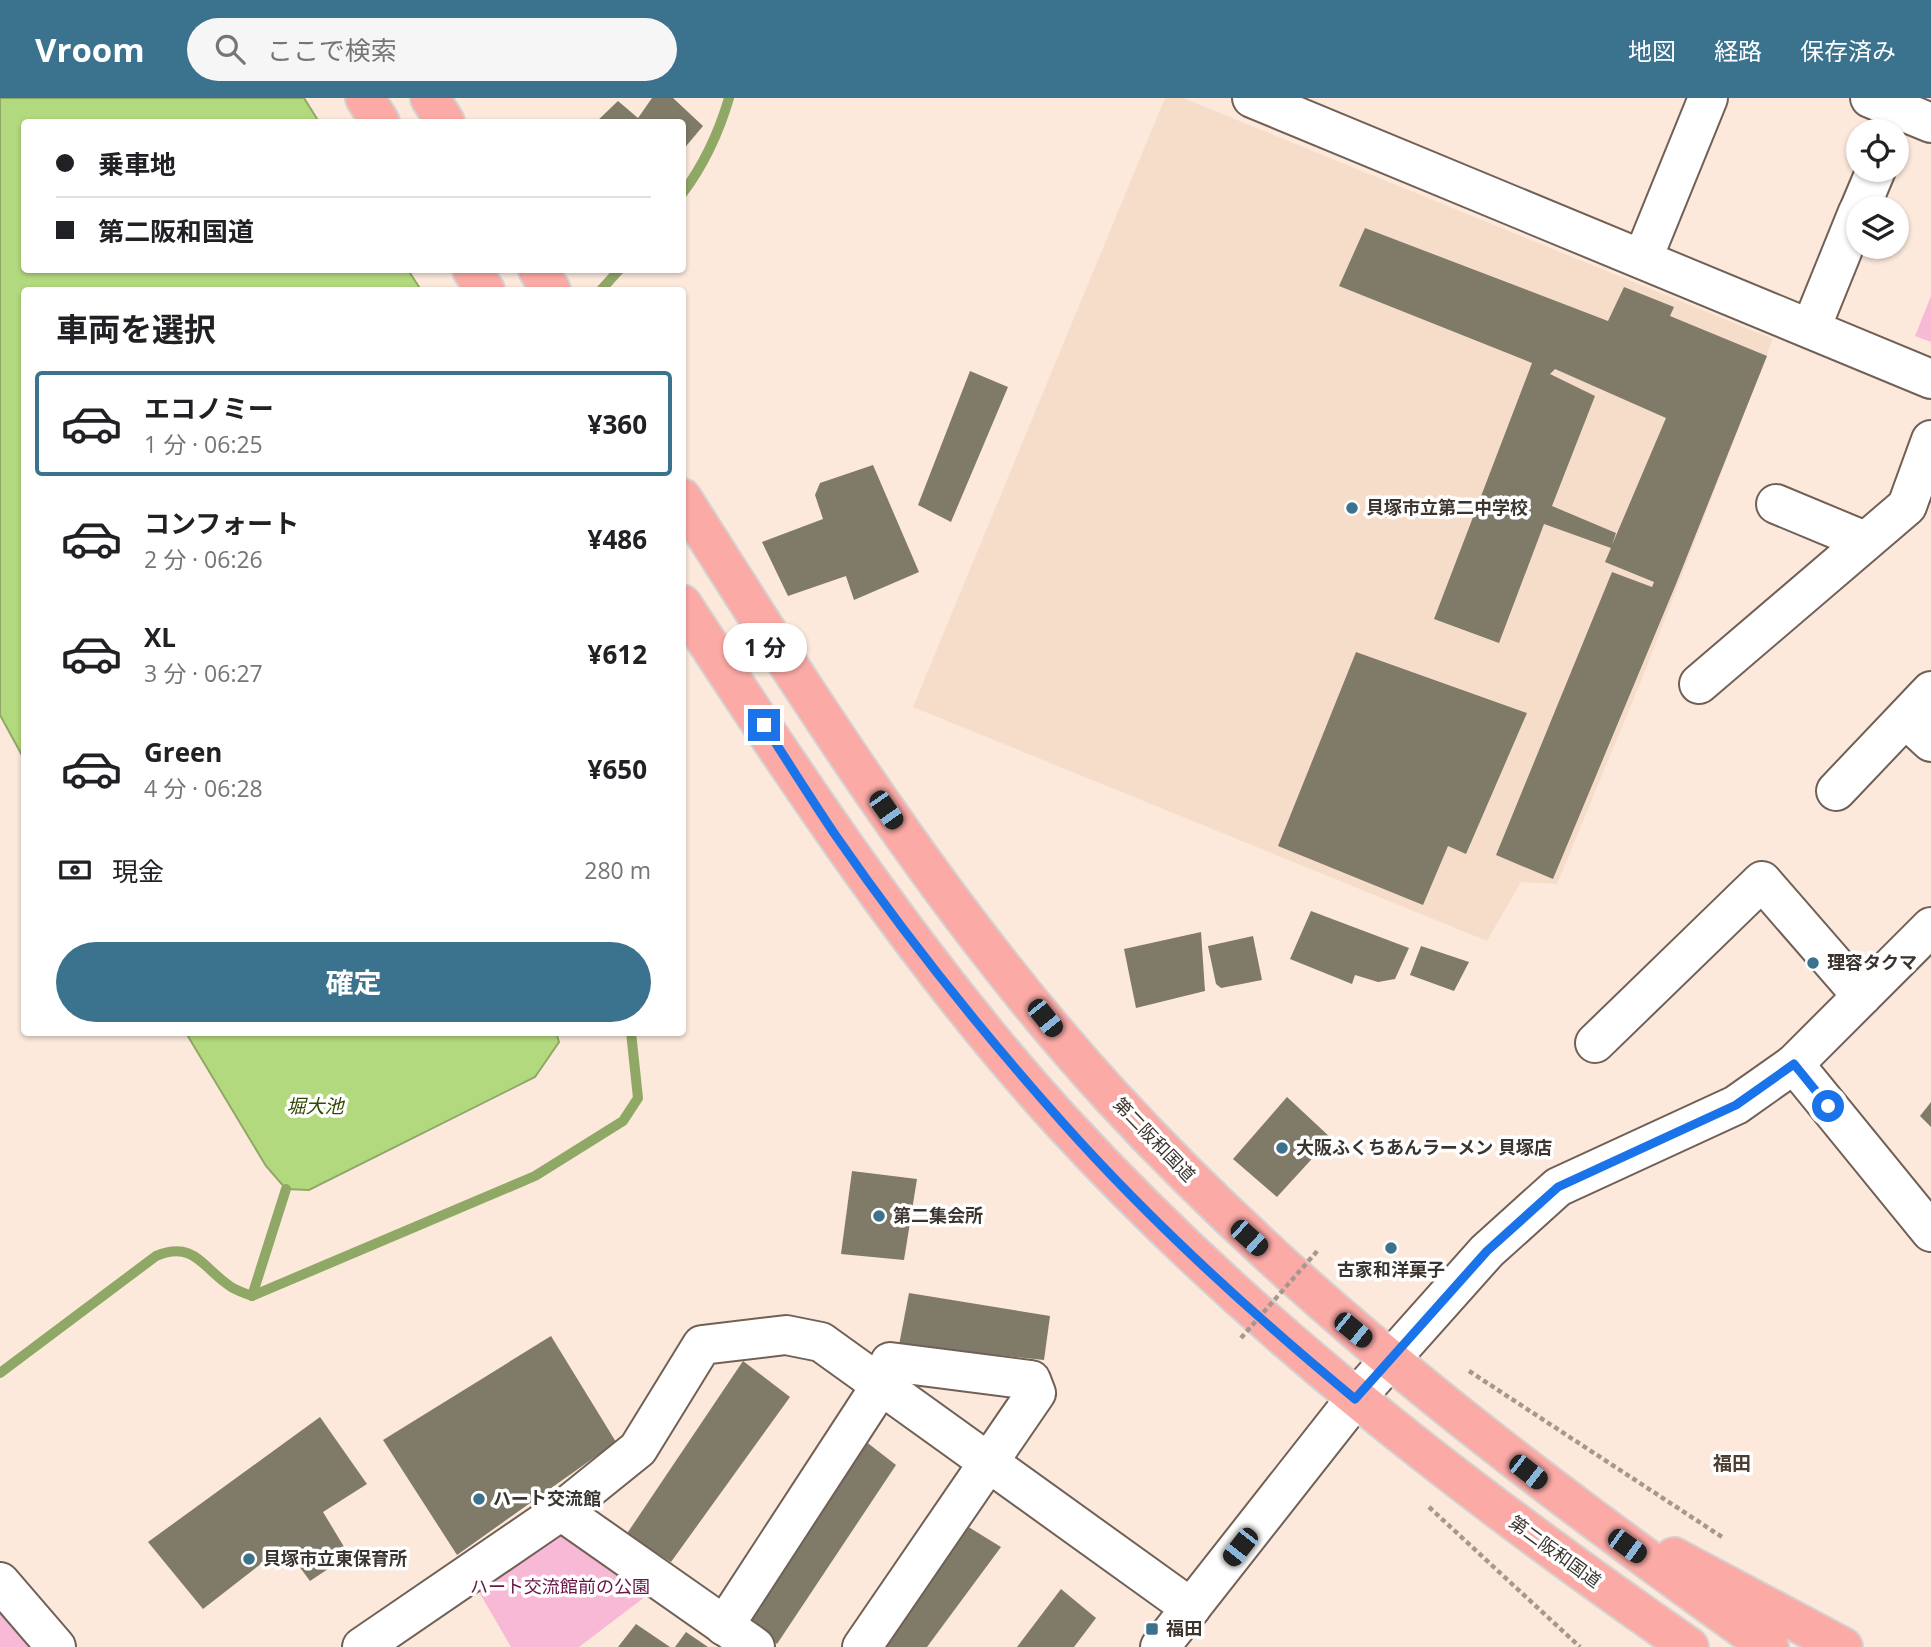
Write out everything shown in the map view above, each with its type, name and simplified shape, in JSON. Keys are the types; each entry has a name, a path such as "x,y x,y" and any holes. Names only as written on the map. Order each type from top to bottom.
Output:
{"highway":[{"path":"365,98 378,119"},
{"path":"430,98 443,119"},
{"name":"第二阪和国道","path":"686,504 788,667 907,841 1071,1051 1249,1238 1390,1360 1586,1517 1769,1647"},
{"name":"第二阪和国道","path":"686,610 857,865 1013,1066 1065,1125 1188,1251 1300,1354 1508,1519 1689,1647"},
{"path":"1586,1517 1707,1572 1843,1647"},
{"path":"1618,1597 1650,1647"}],"street":[{"path":"1252,98 1931,379"},
{"path":"1643,258 1708,98"},
{"path":"1811,328 1846,242"},
{"path":"1699,684 1907,506 1931,440"},
{"path":"1776,504 1865,541"},
{"path":"1836,791 1918,730 1931,691"},
{"path":"1595,1043 1762,881 1862,996"},
{"path":"1160,1647 1355,1399 1487,1251 1558,1187 1736,1105 1794,1064 1931,927"},
{"path":"1794,1064 1931,1232"},
{"path":"362,1647 408,1633 638,1449 702,1345 786,1335 821,1342 1191,1608"},
{"path":"561,1511 739,1636 881,1385 890,1362 1031,1380 1036,1393 862,1647"},
{"path":"0,1581 56,1647"}],"path":[{"path":"1241,1338 1319,1249"},
{"path":"1463,1368 1726,1539"},
{"path":"1421,1500 1580,1647"}],"shaded area":[{"name":"貝塚市立第二中学校","path":"1165,98 1183,98 1773,339 1643,676 1557,884 1521,882 1487,941 913,707"}],"green space":[{"path":"1931,296 1931,342 1915,336"},
{"name":"ハート交流館前の公園","path":"561,1512 658,1587 579,1647 511,1647 471,1578"},
{"path":"0,1582 56,1647 0,1647"}],"water":[{"path":"0,98 304,98 317,119 21,119 21,273 410,273 419,287 21,287 21,754 0,715"},
{"name":"堀大池","path":"188,1036 557,1036 559,1042 535,1077 309,1190 286,1189 266,1166"}],"building":[{"path":"652,98 673,98 703,126 686,146 686,119 599,119 618,101 638,118"},
{"path":"1365,228 1608,321 1624,287 1674,307 1670,316 1767,356 1676,584 1553,879 1496,855 1612,572 1652,587 1654,582 1605,562 1611,548 1544,524 1499,643 1434,619 1532,363 1339,286","holes":["1555,369 1666,418 1612,545 1616,533 1552,506 1595,396 1550,374"]},
{"path":"970,371 1008,387 951,522 918,505"},
{"path":"873,465 919,572 854,600 846,576 788,596 762,542 823,519 815,495 820,483"},
{"path":"1356,652 1527,713 1466,854 1448,846 1423,905 1278,846"},
{"path":"1311,911 1409,948 1395,979 1378,982 1355,975 1352,984 1290,959"},
{"path":"1201,932 1205,991 1136,1008 1124,949"},
{"path":"1253,936 1262,980 1221,988 1216,984 1208,946"},
{"path":"1421,946 1469,962 1454,991 1410,975"},
{"name":"大阪ふくちあんラーメン 貝塚店","path":"1287,1097 1331,1138 1277,1197 1233,1159"},
{"path":"1931,1102 1931,1127 1920,1116"},
{"name":"第二集会所","path":"852,1171 917,1179 904,1260 841,1254"},
{"path":"909,1293 1050,1316 1044,1360 899,1345"},
{"name":"ハート交流館","path":"551,1336 616,1442 457,1555 383,1440"},
{"path":"743,1361 790,1397 671,1562 626,1535"},
{"path":"320,1417 367,1484 323,1512 349,1555 310,1581 284,1546 203,1609 148,1542"},
{"path":"860,1437 896,1465 777,1644 741,1614"},
{"path":"962,1523 1001,1547 927,1647 872,1647"},
{"path":"1061,1589 1096,1618 1074,1647 1017,1647"},
{"path":"636,1624 670,1647 618,1647"},
{"path":"686,1632 708,1647 675,1647"}],"waterway":[{"path":"686,188 710,148 729,98"},
{"path":"604,287 616,273"},
{"path":"252,1296 535,1176 623,1121 638,1098 631,1036"},
{"path":"0,1373 156,1256 169,1252 179,1251 196,1257 230,1286 252,1296 286,1189"}],"place":[{"name":"貝塚市立第二中学校","path":"1352,508"},
{"name":"理容タクマ","path":"1813,963"},
{"name":"大阪ふくちあんラーメン 貝塚店","path":"1282,1148"},
{"name":"第二集会所","path":"879,1216"},
{"name":"古家和洋菓子","path":"1391,1248"},
{"name":"ハート交流館","path":"479,1499"},
{"name":"貝塚市立東保育所","path":"249,1559"},
{"name":"福田","path":"1152,1629"}],"district":[{"name":"福田","path":"1732,1463"}],"route":[{"path":"764,725 872,885 1013,1066 1065,1125 1188,1251 1300,1354 1355,1399 1487,1251 1558,1187 1736,1105 1794,1064 1828,1106"}]}
